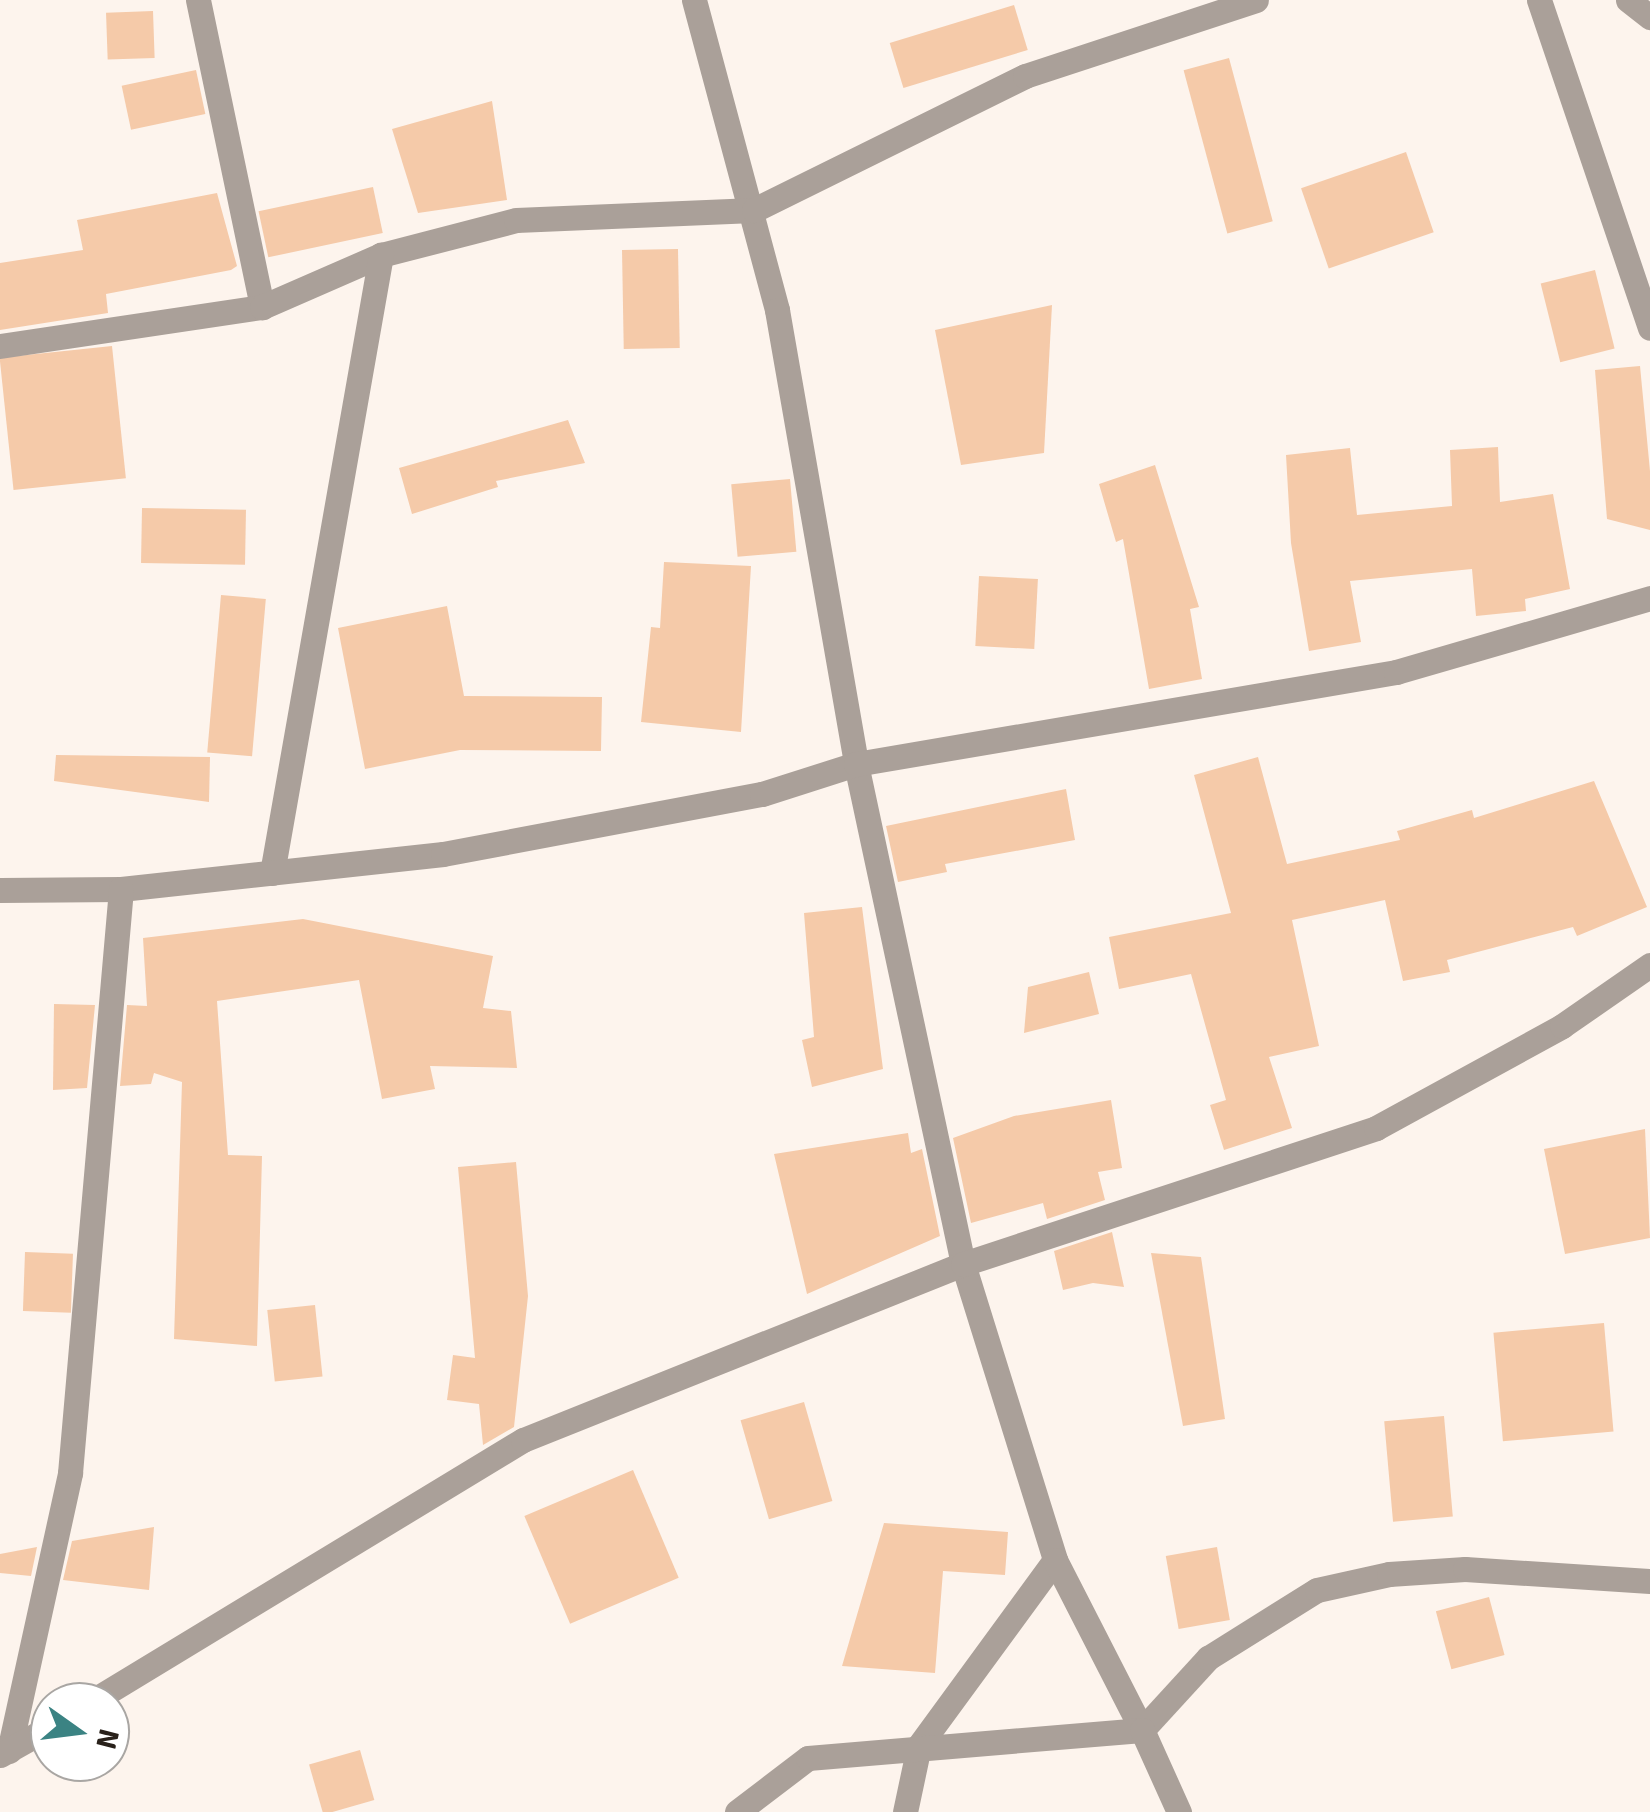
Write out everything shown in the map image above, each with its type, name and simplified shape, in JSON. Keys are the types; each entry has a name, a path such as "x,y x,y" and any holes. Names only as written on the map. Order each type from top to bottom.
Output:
{"street":[{"path":"198,0 262,307"},
{"path":"694,0 754,210 856,764 963,1264 1055,1560 1142,1730 1178,1812"},
{"path":"0,346 262,307 381,255 516,220 754,210 1025,76 1256,0"},
{"path":"1539,0 1650,328"},
{"path":"1628,0 1650,17"},
{"path":"272,873 381,255"},
{"path":"0,890 122,888 480,848 762,794 856,764 1396,672 1650,598"},
{"path":"4,1753 70,1473 122,888"},
{"path":"123,1682 524,1440 963,1264 1376,1128 1562,1026 1650,966"},
{"path":"905,1812 919,1746 1055,1560"},
{"path":"737,1812 808,1758 1142,1730 1208,1658 1317,1590 1389,1574 1465,1570 1650,1581"},
{"path":"4,1753 30,1738"}],"building":[{"path":"1014,5 1028,50 903,88 890,43"},
{"path":"153,11 155,58 108,60 106,13"},
{"path":"1229,58 1273,221 1227,233 1184,70"},
{"path":"196,70 205,114 131,130 122,86"},
{"path":"492,101 507,200 418,213 392,129"},
{"path":"1406,152 1434,232 1329,269 1301,188"},
{"path":"373,187 383,233 268,257 259,211"},
{"path":"217,193 237,266 231,270 106,294 108,313 0,330 0,263 83,250 77,220"},
{"path":"678,249 680,348 624,349 622,250"},
{"path":"1595,270 1615,349 1560,362 1541,284"},
{"path":"1052,305 1044,453 961,465 935,330"},
{"path":"112,346 126,478 14,490 0,358"},
{"path":"1640,366 1650,471 1650,530 1607,519 1595,370"},
{"path":"568,420 585,463 496,481 498,487 412,514 399,468"},
{"path":"1498,447 1500,502 1553,494 1570,589 1525,599 1526,611 1476,616 1472,569 1350,581 1361,642 1309,651 1291,543 1286,455 1350,448 1357,515 1452,506 1450,450"},
{"path":"1155,465 1199,607 1190,609 1202,679 1149,689 1123,539 1116,542 1099,484"},
{"path":"790,479 796,552 738,557 731,484"},
{"path":"142,508 246,510 245,565 141,563"},
{"path":"664,562 751,566 741,732 641,722 651,627 660,628"},
{"path":"979,576 1038,579 1034,649 975,646"},
{"path":"221,595 266,599 252,756 207,752"},
{"path":"447,606 464,696 602,697 601,751 460,750 365,769 338,628"},
{"path":"56,755 210,757 209,802 54,781"},
{"path":"1258,757 1287,864 1400,840 1397,831 1472,810 1474,818 1594,781 1647,907 1577,936 1573,927 1447,960 1450,972 1403,981 1385,900 1292,920 1319,1046 1269,1057 1292,1128 1224,1150 1210,1105 1226,1100 1191,974 1119,989 1109,937 1231,913 1194,775"},
{"path":"1066,789 1075,840 945,864 947,872 898,882 886,826"},
{"path":"862,907 883,1069 812,1087 802,1040 814,1037 804,913"},
{"path":"303,919 493,956 483,1008 511,1011 517,1068 430,1066 435,1089 382,1099 359,980 217,1001 228,1155 262,1156 257,1346 174,1339 182,1082 154,1073 151,1084 120,1086 127,1005 147,1006 143,938"},
{"path":"1089,972 1099,1014 1024,1033 1028,987"},
{"path":"54,1004 95,1005 87,1088 53,1090"},
{"path":"1111,1100 1122,1168 1098,1172 1105,1200 1047,1219 1043,1203 971,1223 953,1138 1014,1116"},
{"path":"1645,1129 1650,1238 1565,1254 1544,1149"},
{"path":"908,1133 911,1153 922,1149 940,1236 807,1294 774,1154"},
{"path":"516,1162 528,1296 514,1427 483,1445 479,1404 447,1400 453,1355 475,1358 458,1167"},
{"path":"1112,1232 1124,1287 1093,1283 1063,1290 1054,1251"},
{"path":"25,1252 73,1254 71,1313 23,1311"},
{"path":"1151,1253 1201,1257 1225,1419 1183,1426"},
{"path":"315,1305 323,1377 275,1382 267,1310"},
{"path":"1604,1323 1613,1432 1503,1441 1493,1333"},
{"path":"804,1402 832,1501 769,1519 741,1420"},
{"path":"1444,1416 1453,1517 1393,1522 1384,1421"},
{"path":"633,1470 679,1578 570,1624 524,1516"},
{"path":"884,1523 1008,1532 1005,1575 943,1571 935,1673 842,1666"},
{"path":"154,1527 149,1590 63,1580 72,1541"},
{"path":"37,1547 31,1576 0,1573 0,1554"},
{"path":"1217,1547 1230,1620 1179,1629 1166,1556"},
{"path":"1489,1597 1505,1655 1451,1669 1436,1611"},
{"path":"360,1750 374,1800 323,1812 309,1765"}]}
